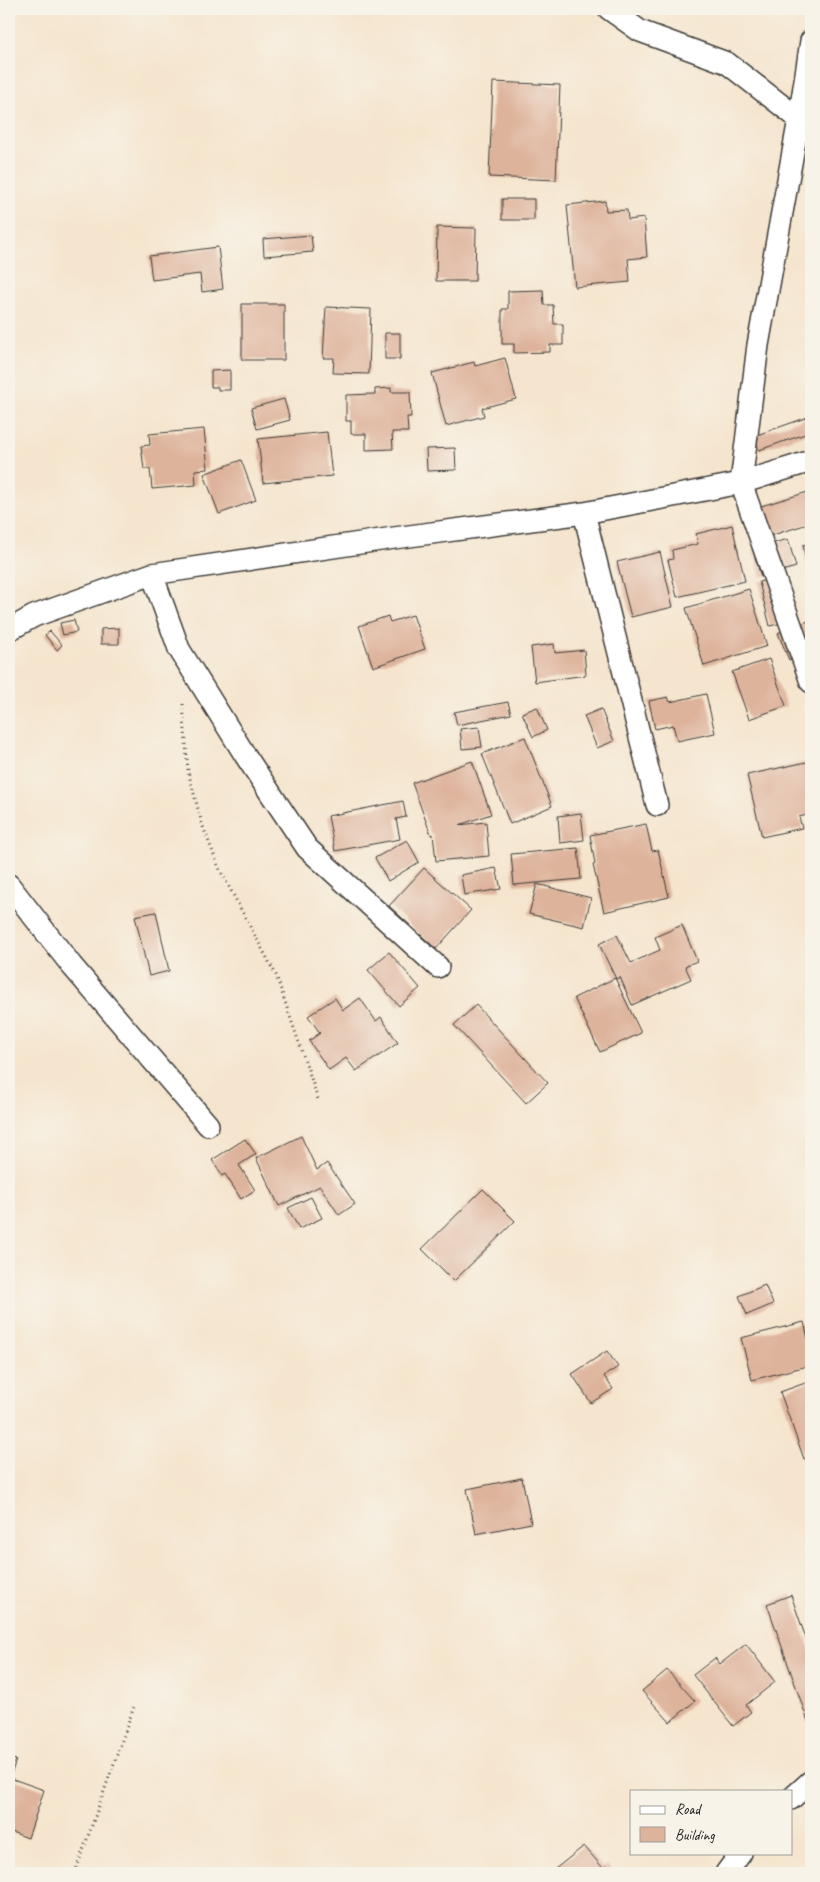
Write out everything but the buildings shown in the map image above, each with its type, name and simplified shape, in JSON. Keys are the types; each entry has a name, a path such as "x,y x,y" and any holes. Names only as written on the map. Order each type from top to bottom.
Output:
{"street":[{"path":"609,9 640,31 727,63 799,119"},
{"path":"811,41 799,119 758,345 742,483 811,682"},
{"path":"9,630 34,616 152,574 394,538 584,513 742,483 811,460"},
{"path":"584,513 657,806"},
{"path":"152,574 179,649 245,755 307,848 438,967"},
{"path":"9,885 72,966 208,1125"},
{"path":"792,1798 811,1781"},
{"path":"726,1873 740,1854"}],"path":[{"path":"182,696 188,771 202,824 220,868 276,975 319,1102"},
{"path":"75,1873 135,1704"}]}
